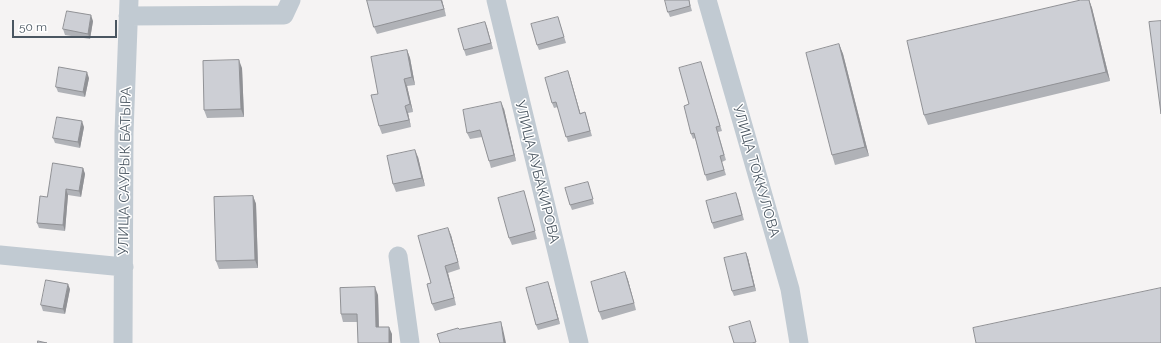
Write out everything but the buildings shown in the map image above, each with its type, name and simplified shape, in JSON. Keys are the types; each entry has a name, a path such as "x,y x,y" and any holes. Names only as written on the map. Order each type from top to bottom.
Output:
{"street":[{"path":"129,8 284,14 291,0"},
{"name":"УЛИЦА АУБАКИРОВА","path":"496,0 579,343"},
{"name":"УЛИЦА ТОККУЛОВА","path":"707,0 790,289 799,343"},
{"name":"УЛИЦА САУРЫК БАТЫРА","path":"123,343 124,133 129,8"},
{"path":"0,255 124,267"},
{"path":"398,256 410,343"}]}
